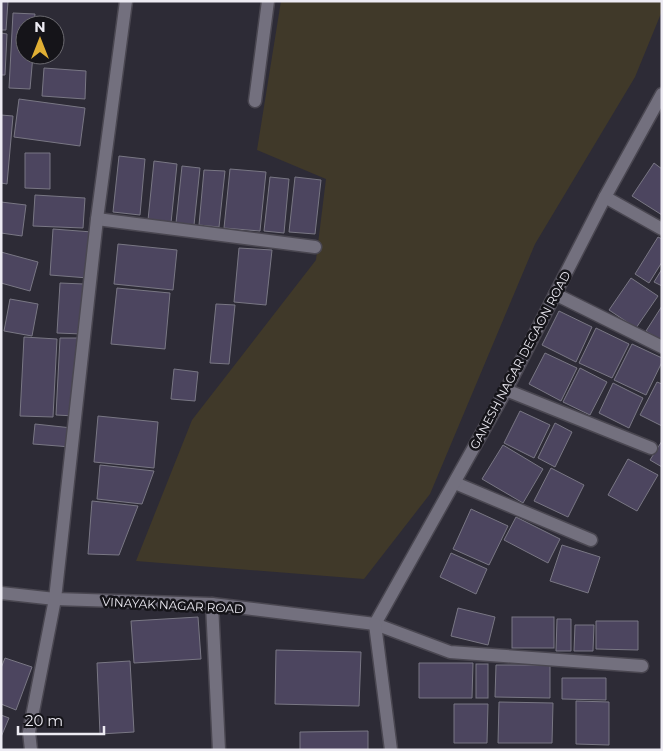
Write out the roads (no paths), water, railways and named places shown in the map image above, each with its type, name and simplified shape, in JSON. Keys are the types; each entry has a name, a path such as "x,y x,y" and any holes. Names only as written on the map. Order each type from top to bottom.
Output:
{"street":[{"path":"31,750 29,732 55,599 97,220 126,1"},
{"path":"255,101 268,1"},
{"name":"GANESH NAGAR DEGAON ROAD","path":"375,624 506,390 605,197 662,94"},
{"path":"605,197 662,229"},
{"path":"97,220 315,246"},
{"path":"555,294 662,347"},
{"path":"506,390 651,448"},
{"path":"455,483 591,540"},
{"name":"VINAYAK NAGAR ROAD","path":"1,593 55,599 212,604 375,624 450,652 642,666"},
{"path":"212,604 219,750"},
{"path":"375,624 391,750"}]}
